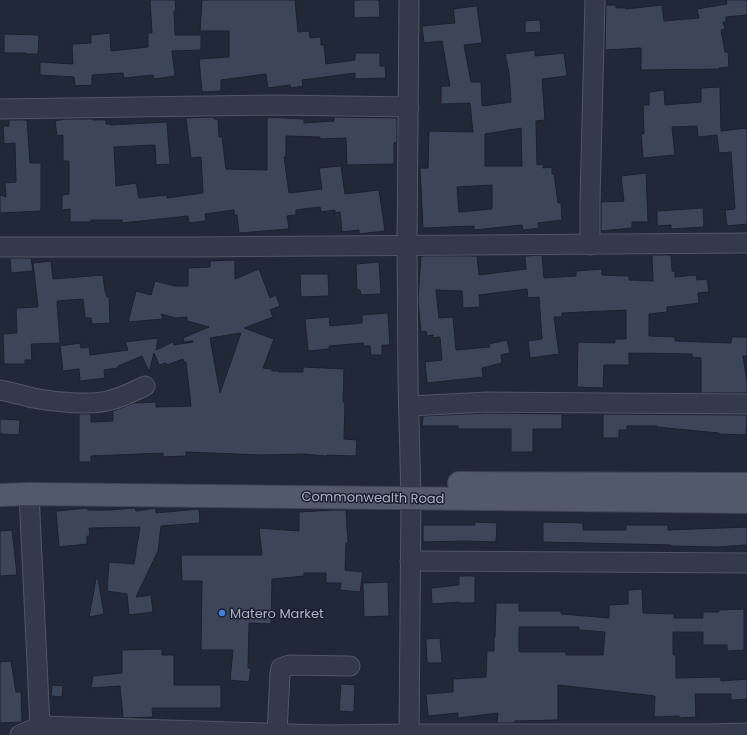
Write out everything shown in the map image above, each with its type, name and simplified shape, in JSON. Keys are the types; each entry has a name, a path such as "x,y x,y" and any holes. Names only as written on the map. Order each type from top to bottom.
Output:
{"main road":[{"name":"Commonwealth Road","path":"0,481 411,490 747,502"},
{"name":"Commonwealth Road","path":"0,495 747,484"}],"street":[{"path":"409,0 407,245 411,490 409,734"},
{"path":"590,245 595,0"},
{"path":"0,109 278,105 409,106"},
{"path":"0,247 747,243"},
{"path":"0,390 34,398 98,403 122,397 145,386"},
{"path":"409,406 488,402 747,404"},
{"path":"29,494 40,726"},
{"path":"410,561 747,563"},
{"path":"277,733 281,668 288,665 350,666"},
{"path":"20,735 40,726 325,735 747,733"}],"building":[{"path":"150,0 175,0 175,35 201,35 201,50 172,51 175,76 154,79 153,75 124,78 123,73 92,75 92,85 75,86 74,77 40,75 40,62 73,64 72,44 91,43 91,35 110,33 111,51 148,47 148,33 152,33"},
{"path":"202,0 295,0 298,32 309,31 310,38 321,37 321,45 324,45 326,64 355,60 355,53 380,53 380,66 385,66 386,78 355,79 355,73 302,80 303,86 291,88 290,85 268,88 266,74 221,80 221,91 202,92 199,59 229,57 229,31 200,31"},
{"path":"354,0 379,0 380,17 354,18"},
{"path":"726,0 747,0 747,15 726,17 726,22 723,22 725,29 721,30 725,52 728,52 729,67 719,69 641,70 641,48 605,50 606,5 616,5 616,8 626,9 662,5 664,21 699,18 697,9 727,4"},
{"path":"477,6 482,43 464,45 471,82 481,82 483,106 511,102 509,73 505,54 535,50 535,56 564,53 567,76 542,79 545,120 536,121 537,165 543,164 543,168 552,167 558,203 561,203 562,220 538,223 539,228 523,230 522,225 474,230 474,226 423,228 420,168 428,168 429,131 473,132 470,103 441,104 441,86 450,86 442,41 424,43 422,26 455,23 453,9","holes":["521,128 522,166 485,166 485,134","492,185 492,209 459,212 457,187"]},
{"path":"540,20 541,32 525,33 525,21"},
{"path":"4,34 39,35 38,54 4,53"},
{"path":"720,87 721,131 747,128 747,224 727,226 725,210 735,209 731,152 719,153 717,135 698,137 697,126 672,127 675,155 643,158 641,134 644,134 643,105 649,105 649,92 664,90 665,105 701,102 701,88"},
{"path":"214,117 214,119 218,119 219,137 222,137 226,169 267,170 267,117 304,119 304,123 334,121 334,117 397,118 397,142 394,143 394,164 347,165 346,138 320,139 320,137 286,136 286,157 284,157 289,193 322,189 319,168 341,166 345,194 379,190 385,231 359,234 359,230 342,232 340,212 335,213 335,210 321,212 320,207 296,210 296,215 287,216 289,229 239,233 237,215 234,215 234,210 205,214 206,221 189,223 188,216 122,223 122,220 70,222 70,209 62,210 62,195 69,194 69,161 63,161 63,135 57,136 55,121 66,119 93,119 106,120 106,124 110,125 167,122 170,164 156,165 155,145 114,147 116,186 136,183 139,198 167,195 167,198 203,193 201,157 191,158 186,118"},
{"path":"9,120 27,120 30,163 41,163 41,211 0,213 0,195 6,197 5,183 16,182 15,143 4,144 3,126 9,126"},
{"path":"646,173 648,222 632,222 632,228 601,231 601,202 624,201 621,176"},
{"path":"703,208 704,227 671,229 671,225 657,226 657,211"},
{"path":"542,255 544,278 576,276 576,271 602,269 602,275 629,276 629,280 653,281 652,255 671,255 672,271 675,271 675,277 696,275 697,280 707,279 709,292 698,293 699,303 667,307 667,312 649,314 649,336 675,337 675,341 731,343 732,337 747,337 747,356 743,356 747,393 701,393 701,358 692,357 692,354 629,353 629,365 604,365 603,388 577,387 578,342 615,343 615,339 626,339 626,310 562,313 562,317 554,317 559,354 530,358 528,341 542,339 539,297 528,298 527,289 479,295 480,307 463,308 462,291 436,290 439,318 453,317 456,350 490,347 489,344 507,340 510,353 501,355 502,363 482,368 483,377 427,383 425,362 442,360 440,337 433,338 433,335 427,336 426,331 421,332 418,300 421,256 477,256 479,275 526,269 525,256"},
{"path":"10,258 31,258 33,271 11,273"},
{"path":"235,260 235,279 259,269 270,298 276,295 280,306 270,310 273,317 244,328 274,339 263,368 272,369 272,371 279,372 303,372 303,367 344,369 344,439 357,440 356,456 304,454 262,455 186,452 186,456 163,457 163,453 91,456 91,462 79,462 79,414 91,414 91,422 113,421 113,411 134,403 156,402 156,407 191,406 186,362 184,362 183,359 167,365 166,363 159,365 154,353 149,372 142,356 118,366 118,368 104,370 105,378 80,381 79,369 63,371 60,346 80,343 81,348 89,347 90,355 128,350 125,342 158,338 156,350 173,342 174,345 193,342 184,342 183,338 209,327 187,321 187,317 176,318 161,314 163,319 128,322 136,291 151,295 155,281 175,286 188,286 188,268 210,267 210,261","holes":["241,333 220,393 210,338"]},
{"path":"51,261 53,279 103,275 105,292 107,297 109,297 110,323 92,324 91,318 85,318 83,299 57,301 60,343 31,344 32,360 25,360 25,364 4,364 3,334 17,333 16,308 38,307 33,263"},
{"path":"379,262 381,294 361,295 360,290 357,290 356,264"},
{"path":"300,274 328,274 329,296 301,297"},
{"path":"388,313 390,345 382,345 382,355 371,355 370,346 364,346 363,343 329,346 329,349 308,351 305,319 329,317 330,326 362,323 362,315"},
{"path":"488,413 562,414 562,429 533,429 533,452 511,452 511,429 458,429 458,426 422,426 423,416"},
{"path":"603,414 747,415 746,435 719,434 657,426 627,426 627,430 619,430 619,438 603,438"},
{"path":"0,419 20,420 19,435 0,434"},
{"path":"87,508 88,510 110,510 135,508 136,511 156,508 156,513 199,509 200,523 161,526 158,551 136,597 151,595 153,612 129,615 127,594 107,591 109,562 134,564 140,527 89,528 90,536 87,536 87,544 59,547 56,511"},
{"path":"346,510 348,544 346,543 345,570 363,572 360,592 340,590 341,583 326,583 326,573 304,573 304,576 272,579 271,624 249,623 248,668 251,668 249,682 230,680 233,650 201,650 202,581 182,581 181,555 262,555 259,528 299,531 299,512"},
{"path":"475,522 497,523 496,542 423,542 423,525 475,525"},
{"path":"543,522 583,523 583,530 626,530 626,525 668,525 668,530 747,527 747,545 717,547 543,542"},
{"path":"12,530 17,575 0,576 0,531"},
{"path":"459,576 475,576 475,603 459,602 432,604 431,588 459,585"},
{"path":"96,579 98,579 104,614 89,617"},
{"path":"388,582 389,616 364,617 363,583"},
{"path":"642,589 643,613 674,614 674,618 703,618 703,612 744,609 744,650 727,651 727,645 703,645 703,632 673,632 673,655 676,655 676,678 721,677 721,681 747,679 747,699 731,700 731,694 695,694 696,717 654,717 655,696 558,685 558,720 497,723 498,713 458,718 458,713 428,716 426,694 453,692 453,679 486,677 487,651 494,651 496,603 519,603 519,611 561,611 561,614 609,618 609,605 628,604 628,590","holes":["519,627 579,627 579,630 605,632 603,655 566,655 566,652 519,651"]},
{"path":"440,638 442,663 427,663 426,639"},
{"path":"162,649 162,655 174,655 174,685 221,685 221,708 152,708 153,717 123,718 120,686 91,688 93,676 122,673 122,650"},
{"path":"11,661 16,692 21,692 22,722 0,723 0,662"},
{"path":"341,684 355,685 354,712 339,711"},
{"path":"52,685 63,686 62,697 51,696"}],"place":[{"name":"Matero Market","path":"222,613"}]}
